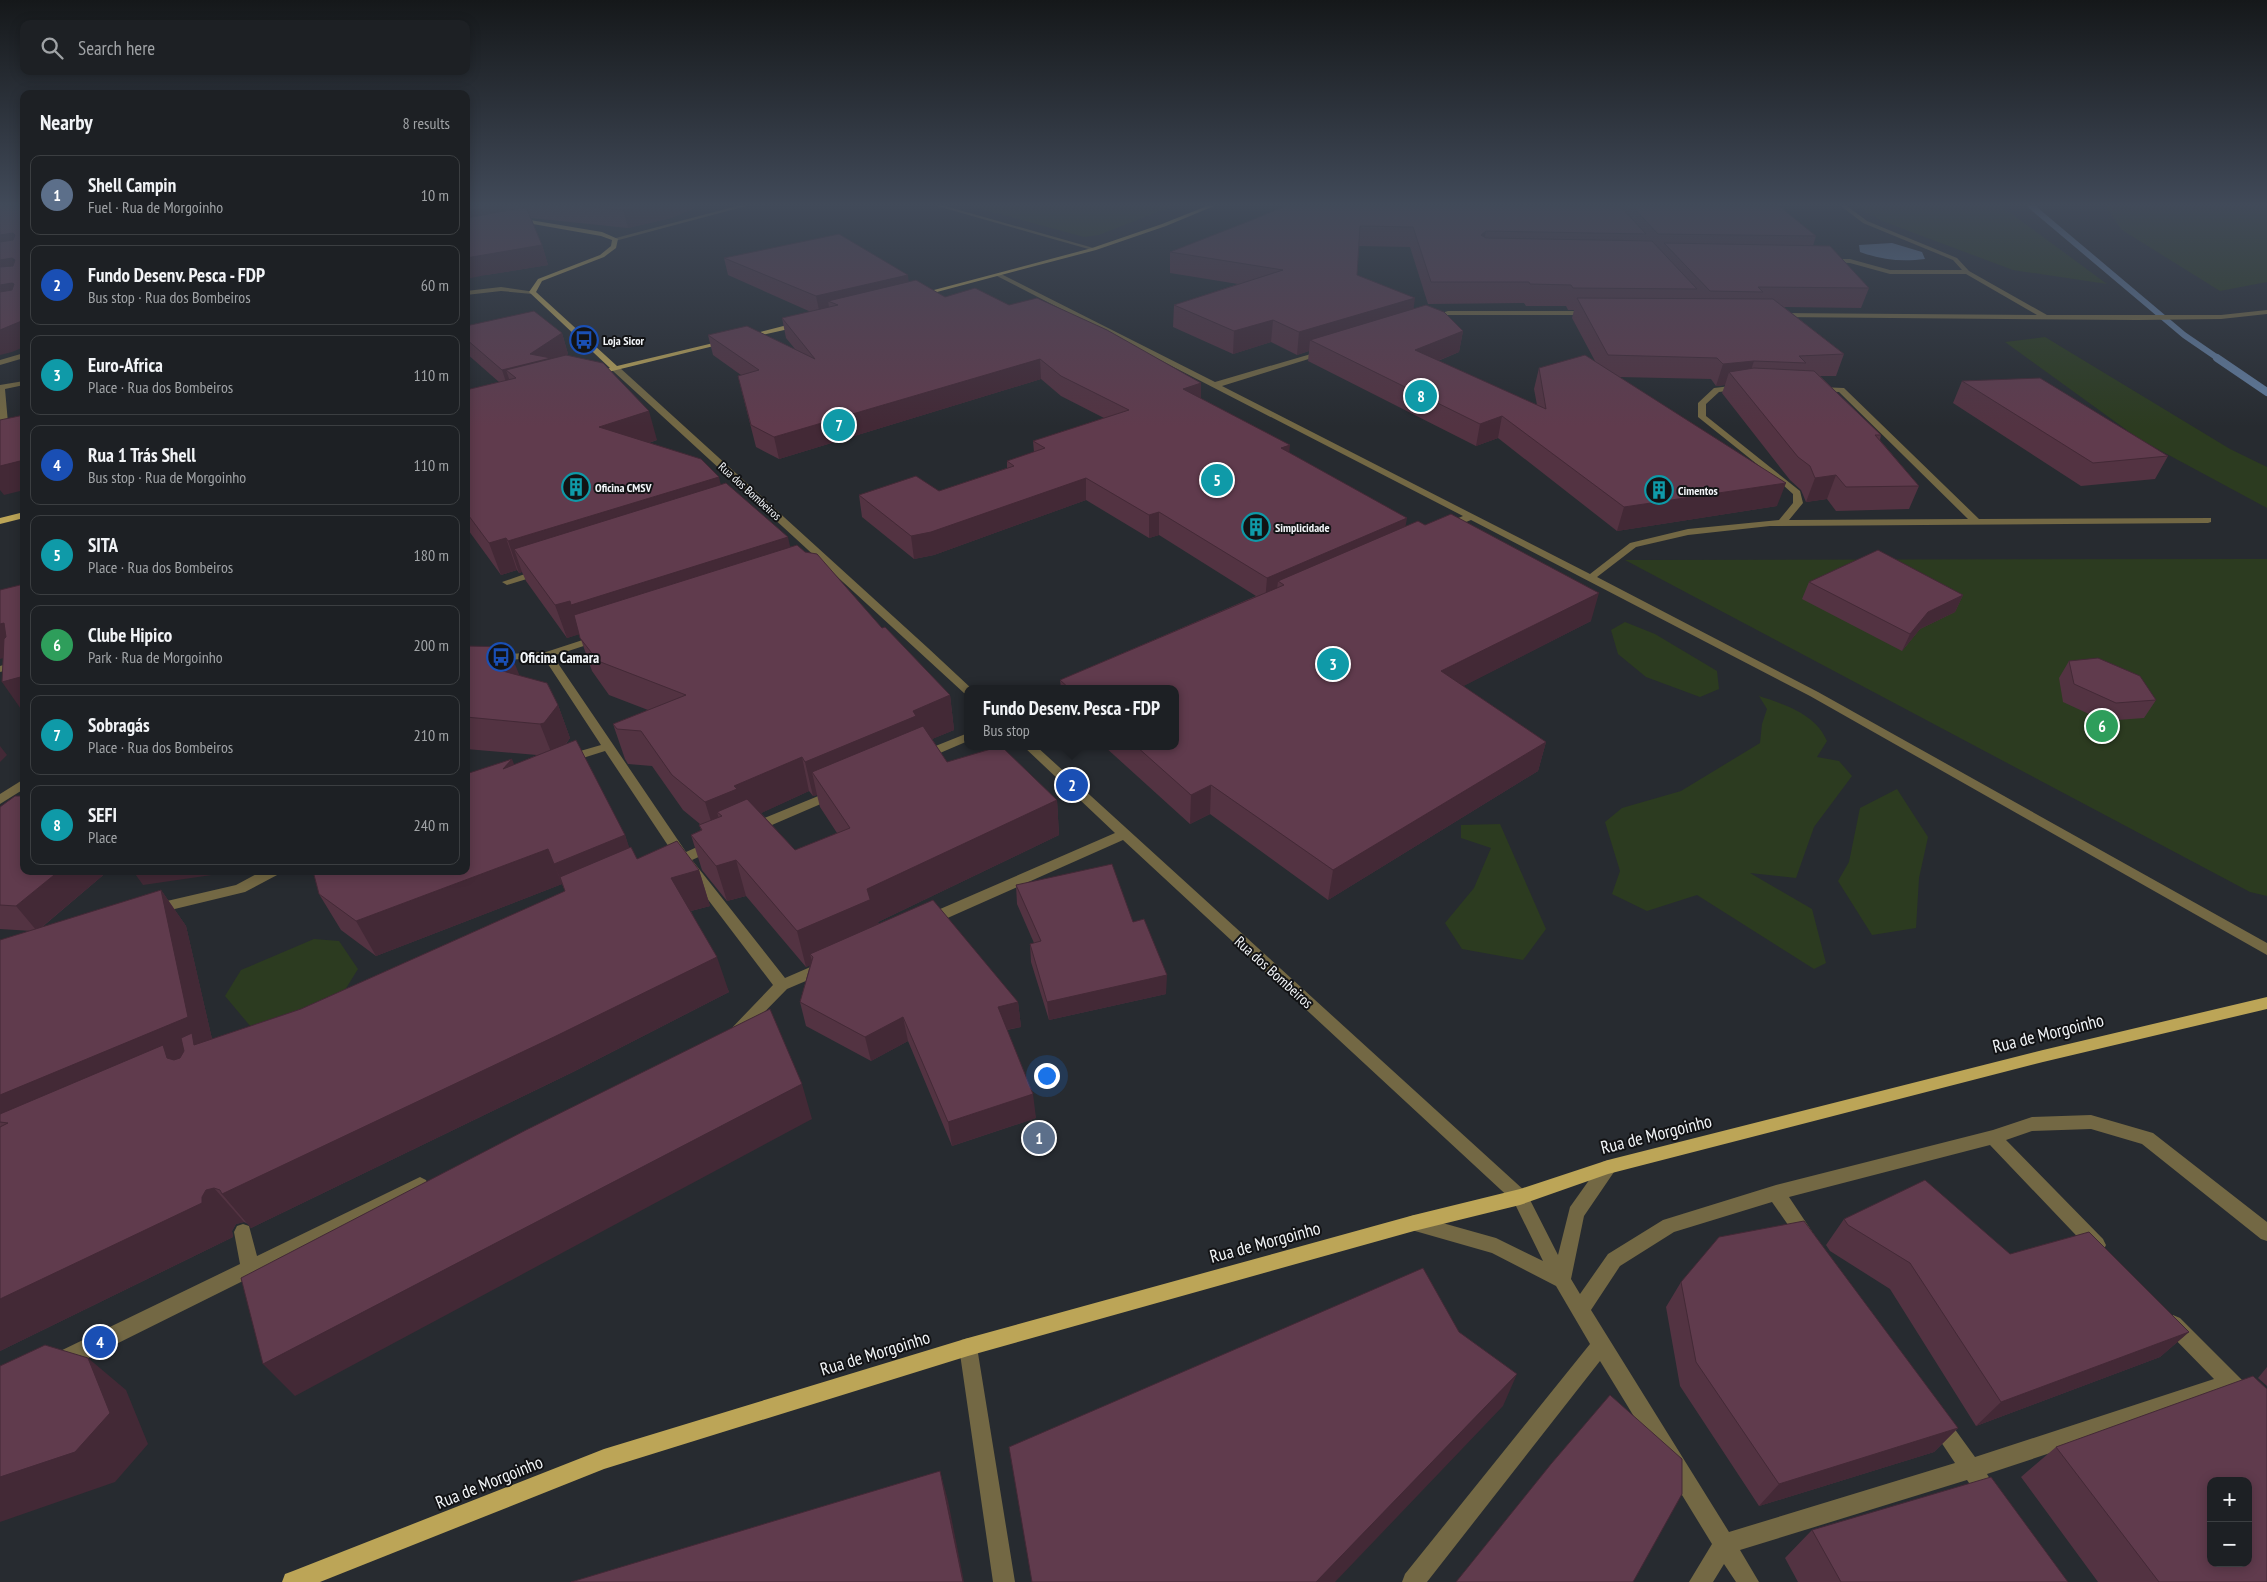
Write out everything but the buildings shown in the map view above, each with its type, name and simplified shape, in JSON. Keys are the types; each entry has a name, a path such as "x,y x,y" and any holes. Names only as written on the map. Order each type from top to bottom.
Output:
{"main road":[{"path":"532,292 540,280"},
{"path":"912,296 978,280"},
{"name":"Rua dos Bombeiros","path":"532,292 616,369"},
{"path":"741,338 808,322"},
{"path":"588,376 731,341"},
{"path":"0,521 20,516"},
{"name":"Rua de Morgoinho","path":"293,1582 604,1459 968,1347 1414,1223 1520,1197 1608,1166 1735,1136 2043,1056 2267,1004"}],"street":[{"path":"1008,280 1471,516 1814,694 2267,950"},
{"path":"1981,280 2048,318"},
{"path":"470,293 501,289 532,292"},
{"path":"1770,315 2048,318 2221,317 2267,312"},
{"path":"1420,321 1448,313 1594,313"},
{"path":"1215,385 1336,347"},
{"path":"0,363 20,356"},
{"name":"Rua dos Bombeiros","path":"616,369 756,503 964,687"},
{"path":"20,384 1,388 4,424 20,430"},
{"path":"1747,386 1717,390 1702,402 1702,417 1731,442 1778,475 1797,494 1798,503 1782,523"},
{"path":"1813,389 1841,390 1976,521"},
{"path":"1434,532 1471,516"},
{"path":"1590,578 1633,545 1688,532 1782,523 2208,520"},
{"path":"507,582 554,567"},
{"path":"470,659 547,655 613,633"},
{"path":"547,655 683,858 782,985"},
{"path":"0,669 20,663"},
{"path":"913,760 964,739"},
{"path":"552,763 609,746"},
{"name":"Rua dos Bombeiros","path":"1033,750 1520,1197"},
{"path":"0,800 20,786"},
{"path":"738,834 849,787"},
{"path":"917,926 1124,834"},
{"path":"665,866 720,842"},
{"path":"139,914 240,889 266,875"},
{"path":"720,1039 738,1031 782,985 836,961"},
{"path":"1580,1310 1614,1260 1669,1226 1776,1193 1993,1137 2032,1124 2091,1122 2147,1138 2267,1233"},
{"path":"1993,1137 2108,1257"},
{"path":"1562,1280 1576,1213 1608,1166"},
{"path":"50,1366 436,1178"},
{"path":"1776,1193 1816,1250"},
{"path":"1520,1197 1562,1280 1748,1582"},
{"path":"1414,1223 1496,1246 1562,1280"},
{"path":"243,1232 250,1268"},
{"path":"2163,1313 2249,1400"},
{"path":"1413,1582 1601,1345"},
{"path":"968,1347 1004,1582"},
{"path":"1700,1582 1726,1544 1970,1469 2231,1383"},
{"path":"1930,1412 1998,1506"}],"green space":[{"path":"2079,280 2101,280 2107,284"},
{"path":"2202,280 2267,280 2267,282 2220,291"},
{"path":"2045,337 2230,449 2267,467 2267,508 2139,439 2005,342"},
{"path":"2267,559 2267,896 2250,892 1625,560"},
{"path":"1625,622 1655,634 1717,671 1719,689 1700,697 1646,677 1618,654 1611,630"},
{"path":"1759,696 1789,707 1807,717 1822,732 1827,741 1817,757 1839,761 1852,776 1814,827 1796,878 1750,873 1812,909 1826,963 1814,969 1697,895 1647,911 1612,894 1620,871 1605,822 1622,808 1681,791 1760,743 1762,724 1767,709"},
{"path":"1897,789 1928,837 1919,878 1916,928 1872,935 1838,881 1849,862 1860,808"},
{"path":"1500,824 1546,929 1523,960 1462,949 1445,923 1474,888 1491,848 1461,838 1461,825"},
{"path":"314,939 339,941 358,969 319,1032 251,1027 225,996 241,970"}],"waterway":[{"path":"2119,280 2184,335 2219,359"},
{"path":"2217,358 2267,392"}],"place":[{"name":"Loja Sicor","path":"584,340"},
{"name":"SEFI","path":"1421,396"},
{"name":"Sobragás","path":"839,425"},
{"name":"SITA","path":"1217,480"},
{"name":"Oficina CMSV","path":"576,487"},
{"name":"Cimentos","path":"1659,490"},
{"name":"Simplicidade","path":"1256,527"},
{"name":"Oficina Camara","path":"501,657"},
{"name":"Euro-Africa","path":"1333,664"},
{"name":"Clube Hipico","path":"2102,726"},
{"name":"Fundo Desenv. Pesca - FDP","path":"1072,785"},
{"name":"Shell Campin","path":"1039,1138"},
{"name":"Rua 1 Trás Shell","path":"100,1342"}]}
